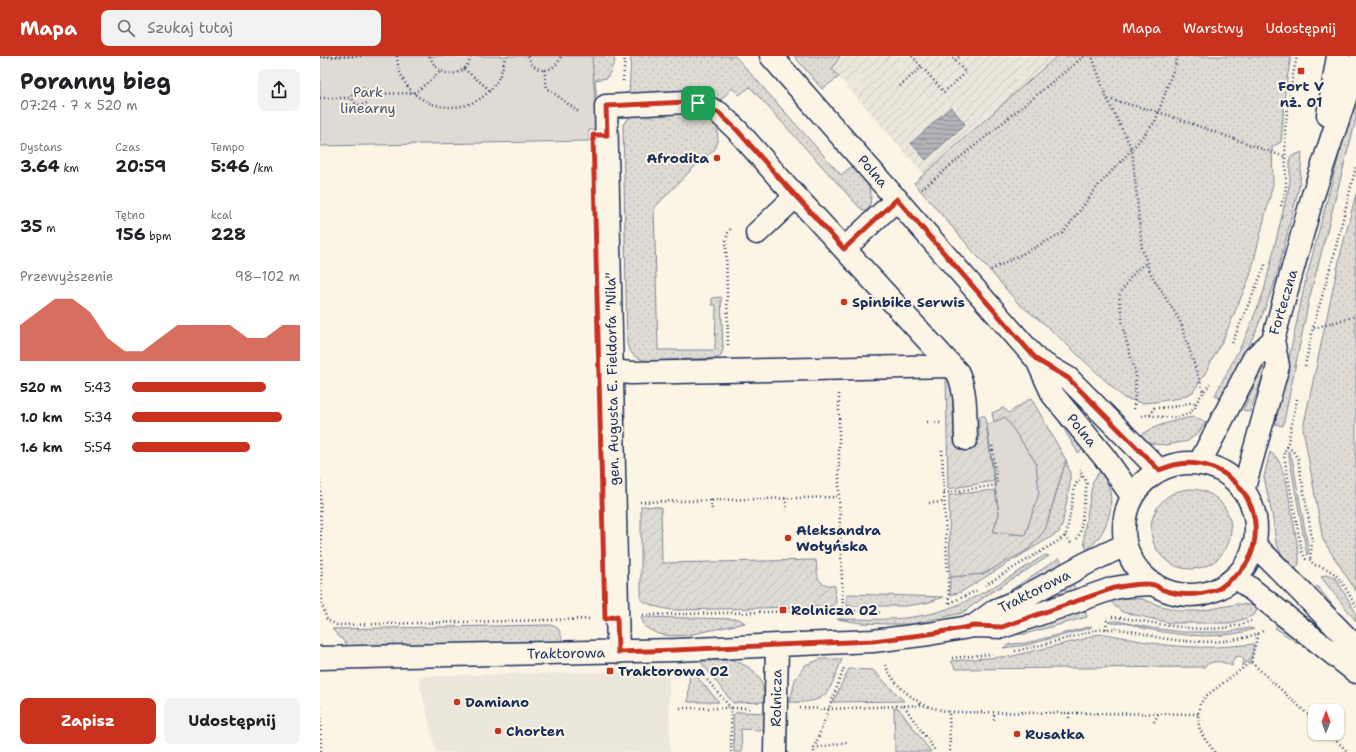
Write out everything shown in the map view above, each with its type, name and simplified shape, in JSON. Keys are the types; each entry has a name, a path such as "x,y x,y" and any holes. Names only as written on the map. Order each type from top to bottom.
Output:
{"street":[{"name":"Polna","path":"771,56 907,196 1037,360 1053,395 1105,458 1132,496"},
{"name":"Forteczna","path":"1313,195 1338,56"},
{"name":"Forteczna","path":"1199,464 1254,358 1273,340 1313,195 1356,65"},
{"name":"gen. Augusta E. Fieldorfa \"Nila\"","path":"618,652 606,106 698,103 719,113 737,130 796,196"},
{"path":"757,233 796,196 958,373 963,384 965,395 966,439"},
{"path":"844,249 907,196"},
{"path":"1243,491 1278,366 1273,340"},
{"name":"Polna","path":"1037,360 1068,378 1159,470"},
{"path":"612,371 631,373 951,366"},
{"path":"1178,464 1199,464 1220,471 1234,480 1243,491 1253,509 1256,526 1254,544 1250,560 1245,568 1236,577 1219,588 1200,594 1180,595 1160,589 1144,577 1132,561 1125,545 1123,529 1125,512 1132,496 1159,470 1178,464"},
{"path":"1254,544 1356,647"},
{"name":"Traktorowa","path":"320,658 676,650 873,641 942,633 974,626 996,610 1017,601 1087,563 1125,545"},
{"path":"1236,577 1356,672"},
{"path":"974,626 1002,627 1114,588 1154,584"},
{"name":"Rolnicza","path":"775,752 777,645"}],"path":[{"path":"320,57 362,56"},
{"path":"397,56 398,65 405,82 415,93 433,104 451,108 468,105 484,97 496,84 504,68 505,56"},
{"path":"430,56 432,63 441,71 448,74 457,73 464,68 470,62 471,56"},
{"path":"528,56 535,67 544,70 555,66 561,56"},
{"path":"912,56 944,92 966,73 951,56"},
{"path":"955,60 960,56"},
{"path":"907,196 1084,56"},
{"path":"1092,56 1107,99 1132,149 1142,249 1151,274 1180,320 1204,394"},
{"path":"990,271 1063,233 1098,186 1155,122 1178,56"},
{"path":"1281,208 1286,188 1285,128 1297,56"},
{"path":"900,86 922,67"},
{"path":"464,68 490,90"},
{"path":"544,70 547,88 581,114"},
{"path":"370,94 415,93 441,71"},
{"path":"359,86 365,88 370,94 369,101 364,105 354,103 351,98 354,89 359,86"},
{"path":"320,98 351,98"},
{"path":"1107,99 1159,112 1285,157"},
{"path":"1304,367 1356,167"},
{"path":"728,370 726,241 728,233 733,226"},
{"path":"1230,348 1266,262"},
{"path":"1134,411 1136,376 1124,332 1119,296 1129,279 1147,263"},
{"path":"1313,328 1356,316"},
{"path":"1195,403 1154,408 1150,415 1167,418 1182,416 1191,412 1195,408 1195,403 1204,394 1211,381"},
{"path":"839,388 839,497 843,610"},
{"path":"1298,397 1284,456 1302,552 1314,565 1322,566 1333,572 1339,578 1356,606"},
{"path":"927,422 941,423 941,416"},
{"path":"942,446 949,603"},
{"path":"1287,447 1292,450 1298,459 1311,532 1312,543 1310,560"},
{"path":"985,585 1065,536 1075,485 1082,476 1085,478 1087,483 1080,533 1075,541 1070,542 1065,536"},
{"path":"320,479 321,604 327,620 337,624 605,619 617,616 843,610 885,613"},
{"path":"635,502 839,497"},
{"path":"785,498 787,510"},
{"path":"711,500 712,512"},
{"path":"929,503 944,502"},
{"path":"942,605 978,589"},
{"path":"1106,629 1107,617 1130,619 1170,626 1200,628 1230,627 1254,620"},
{"path":"1009,652 1106,629 1123,630 1163,638 1190,641 1219,641 1253,636 1264,631 1259,625"},
{"path":"1215,752 1204,738 1199,727 1198,714 1200,704 1206,696 1251,662 1259,633"},
{"path":"949,658 994,654"},
{"path":"891,662 883,662 893,681 922,705"},
{"path":"1251,662 1308,715"},
{"path":"814,752 814,748 846,663"},
{"path":"840,708 922,705 948,712 1198,714"},
{"path":"320,706 321,752"},
{"path":"904,706 936,752"},
{"path":"948,712 950,752"},
{"path":"994,712 994,720"},
{"path":"1069,713 1069,718"},
{"path":"1154,722 1158,714"},
{"path":"1335,740 1348,752"},
{"path":"814,748 847,742"}],"shaded area":[{"path":"840,56 1057,56 926,177 832,69"},
{"path":"951,107 965,124 926,160 911,143"},
{"path":"669,671 670,752 436,752 418,676"}],"green space":[{"name":"Park linearny","path":"320,56 592,56 597,130 589,130 589,141 320,146"},
{"path":"565,56 613,56 615,61 607,78 595,80 598,113"},
{"path":"631,56 735,56 841,175 853,165 866,176 871,196 870,205 866,212 860,208 750,87 739,95 732,88 721,100 709,94 695,91 629,95"},
{"path":"794,56 840,56 832,69 839,77 822,89"},
{"path":"1057,56 1291,56 1285,91 1281,142 1272,147 1273,184 1250,276 1223,340 1204,375 1193,392 1180,398 1142,403 1124,398 1047,326 1018,303 914,183"},
{"path":"1356,98 1356,119 1309,300 1283,426 1275,424 1305,283 1350,114"},
{"path":"692,113 706,118 717,127 718,141 715,149 693,168 654,208 658,350 715,350 716,305 712,305 712,298 721,297 723,349 721,356 718,358 648,361 634,356 627,344 623,124 632,115"},
{"path":"1302,152 1300,183 1275,282 1256,331 1221,399 1215,395 1246,336 1264,291 1290,182 1290,157"},
{"path":"1356,194 1356,591 1323,540 1303,428 1340,256"},
{"path":"1262,368 1265,370 1250,412 1243,410"},
{"path":"946,374 952,375 954,443 979,441 979,416 985,416 994,481 948,489"},
{"path":"1038,385 1085,448 1078,453"},
{"path":"1031,398 1066,460 1045,530 1028,550 983,574 950,577 949,495 995,490 999,514 993,532 1025,535 1039,493 1036,463 1005,417 994,422 992,413 1003,408 1009,413"},
{"path":"1005,416 1036,463 1040,493 1025,535 993,532 999,514 987,425"},
{"path":"1193,417 1206,422 1198,433 1188,441 1166,445 1153,444 1137,437 1150,429 1164,424"},
{"path":"1288,451 1292,458 1309,552 1307,555"},
{"path":"1270,452 1280,463 1286,480 1299,555 1298,566 1293,570 1276,543 1273,519 1264,477"},
{"path":"1066,460 1070,473 1070,483 1062,526 1059,532 961,592 950,595 950,577 983,574 1045,530"},
{"path":"1101,469 1110,492 1111,500 1109,517 1098,539 1087,550 1084,542 1084,532 1093,481"},
{"path":"1191,489 1206,492 1219,501 1228,514 1231,529 1228,544 1219,557 1206,566 1191,569 1176,566 1163,557 1154,544 1151,529 1154,514 1163,501 1176,492"},
{"path":"641,506 661,507 662,563 816,560 818,576 821,582 835,586 835,606 674,610 650,605 641,600"},
{"path":"1045,555 1049,556 987,595 962,613 912,624 861,623 837,619 903,618 941,611 972,598 1002,582"},
{"path":"1059,558 1065,566 990,604"},
{"path":"1325,575 1336,579 1356,613 1356,621 1321,577"},
{"path":"1073,584 1076,591 1033,604"},
{"path":"1317,586 1356,634 1313,590"},
{"path":"847,594 944,597 926,603 905,606 847,606"},
{"path":"1109,599 1142,599 1181,611 1200,611 1237,604 1250,605 1258,608 1254,615 1230,623 1171,623 1122,612"},
{"path":"1084,609 1087,617 1025,634 1009,635"},
{"path":"641,617 739,619 745,623 688,635 672,636 658,634 645,627"},
{"path":"1117,621 1151,628 1182,632 1228,632 1249,628 1254,629 1228,635 1200,636 1173,634 1145,629 1126,623 1108,622"},
{"path":"1279,623 1345,674 1275,628"},
{"path":"550,625 559,630 562,642 349,647 332,629"},
{"path":"1092,626 1090,628 1026,645 1003,648 1010,644 1026,643"},
{"path":"1105,634 1160,644 1187,647 1214,647 1254,644 1251,659 1242,666 1244,662 1243,658 1240,656 1235,657 1232,662 1232,666 1225,663 1214,662 1207,664 1204,667 957,669 951,661 1013,656 1084,639 1094,635"},
{"path":"822,659 842,659 834,680 826,693 821,698 813,701 790,702 795,680 805,665"},
{"path":"732,660 753,670 757,675 763,686 765,702 733,703 700,661"},
{"path":"690,669 719,702 688,702"},
{"path":"849,669 873,670 904,701 833,702"},
{"path":"894,708 899,709 931,752 895,752"},
{"path":"737,712 766,713 768,727 762,730 741,729 742,752 734,752 733,715"}],"place":[{"name":"Fort V nż. 01","path":"1301,71"},
{"name":"Afrodita","path":"717,158"},
{"name":"Spinbike Serwis","path":"844,302"},
{"name":"Aleksandra Wołyńska","path":"788,538"},
{"name":"Rolnicza 02","path":"783,610"},
{"name":"Traktorowa 02","path":"610,671"},
{"name":"Damiano","path":"457,702"},
{"name":"Chorten","path":"498,731"},
{"name":"Rusałka","path":"1017,734"}],"route":[{"path":"686,102 698,103 719,113 737,130 844,249 897,199 1037,360 1068,378 1159,470 1178,464 1199,464 1220,471 1234,480 1245,494 1253,509 1256,526 1250,560 1245,568 1236,577 1219,588 1200,594 1180,595 1160,589 1154,584 1114,588 1002,627 974,626 954,631 873,641 618,652 617,616 605,619 593,135 607,135 606,106 686,102"}]}
